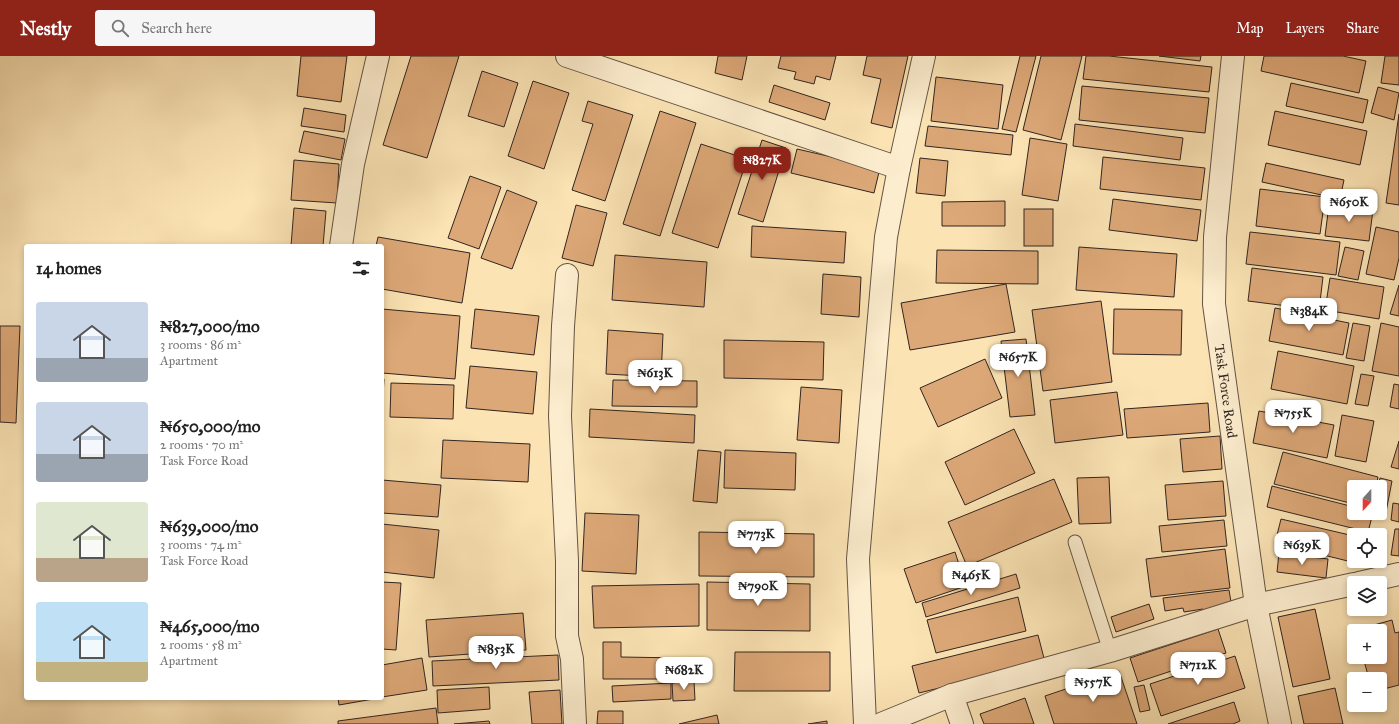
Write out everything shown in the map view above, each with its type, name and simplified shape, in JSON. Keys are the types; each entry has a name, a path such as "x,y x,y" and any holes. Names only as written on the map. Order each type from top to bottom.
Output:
{"street":[{"path":"341,244 353,164 378,56"},
{"path":"567,56 898,168"},
{"path":"865,724 858,559 886,237 898,168 924,56"},
{"name":"Task Force Road","path":"1233,56 1215,238 1214,304 1256,605 1280,724"},
{"path":"567,275 563,326 560,416 567,561 567,636 572,659 575,724"},
{"path":"1387,577 1399,574"},
{"path":"881,724 952,695 1110,651 1256,605 1347,586"},
{"path":"952,695 962,724"}],"lane":[{"path":"1075,542 1110,651"}],"building":[{"path":"301,56 347,56 341,102 297,96"},
{"path":"411,56 459,56 427,158 383,145"},
{"path":"718,56 747,56 742,80 715,73"},
{"path":"781,56 836,56 830,80 816,76 814,84 794,79 796,72 778,68"},
{"path":"867,56 908,56 892,128 871,123 881,79 863,75"},
{"path":"1020,56 1036,56 1016,132 1002,129"},
{"path":"1041,56 1082,56 1061,140 1023,130"},
{"path":"1086,56 1109,56 1212,67 1209,92 1083,79"},
{"path":"1159,56 1201,56 1200,61"},
{"path":"1264,56 1343,56 1366,61 1359,93 1261,71"},
{"path":"1385,56 1399,56 1399,85 1381,83"},
{"path":"482,71 518,83 504,127 468,116"},
{"path":"936,77 1003,85 998,129 931,121"},
{"path":"533,81 569,93 544,169 508,156"},
{"path":"1291,83 1368,100 1363,123 1286,106"},
{"path":"774,85 830,103 825,120 769,102"},
{"path":"1082,86 1209,98 1205,133 1079,120"},
{"path":"1378,87 1399,93 1394,120 1371,113"},
{"path":"588,101 633,115 605,201 572,190 593,124 582,121"},
{"path":"304,108 346,115 344,132 301,126"},
{"path":"660,111 696,123 660,236 623,224"},
{"path":"1275,111 1367,131 1360,165 1268,145"},
{"path":"1399,114 1399,205 1386,203"},
{"path":"1075,124 1183,138 1180,160 1073,146"},
{"path":"928,126 1013,135 1011,155 925,146"},
{"path":"304,131 345,139 341,160 299,152"},
{"path":"1030,138 1067,144 1058,201 1022,195"},
{"path":"762,140 786,148 763,222 738,214"},
{"path":"701,144 747,159 718,248 672,233"},
{"path":"797,149 880,168 874,193 791,173"},
{"path":"1103,157 1205,168 1201,200 1100,189"},
{"path":"920,158 948,161 945,196 916,193"},
{"path":"294,160 339,164 337,203 291,200"},
{"path":"1266,163 1344,180 1340,199 1262,182"},
{"path":"470,176 501,187 479,249 448,238"},
{"path":"1260,189 1325,197 1320,234 1256,226"},
{"path":"507,190 537,202 512,269 481,258"},
{"path":"1113,199 1201,210 1197,241 1109,230"},
{"path":"1005,201 1005,226 942,226 942,202"},
{"path":"576,205 607,213 593,266 562,258"},
{"path":"1329,205 1373,210 1369,241 1325,236"},
{"path":"294,208 326,211 323,244 291,244"},
{"path":"1024,209 1053,209 1053,246 1024,246"},
{"path":"752,226 846,232 844,263 751,257"},
{"path":"1376,227 1399,232 1399,258 1394,280 1366,274"},
{"path":"1250,232 1340,242 1336,275 1246,264"},
{"path":"378,237 470,253 462,303 384,289 384,244 376,244"},
{"path":"1079,247 1177,254 1174,297 1076,290"},
{"path":"1345,247 1364,251 1358,280 1338,276"},
{"path":"937,250 1038,251 1038,284 936,283"},
{"path":"615,255 707,262 704,307 612,300"},
{"path":"1252,268 1323,277 1319,310 1248,301"},
{"path":"823,274 861,277 859,317 821,314"},
{"path":"1330,278 1384,287 1379,319 1325,310"},
{"path":"1006,284 1015,332 910,350 901,303"},
{"path":"1399,285 1399,316 1390,314"},
{"path":"1101,301 1112,382 1043,391 1032,310"},
{"path":"1275,308 1349,323 1343,355 1269,341"},
{"path":"384,309 460,316 455,379 384,373"},
{"path":"475,309 539,316 534,355 471,348"},
{"path":"1114,309 1182,310 1181,355 1113,354"},
{"path":"1353,323 1370,326 1364,361 1346,358"},
{"path":"1381,323 1399,327 1399,376 1372,371"},
{"path":"0,326 20,326 16,423 0,422"},
{"path":"608,330 663,334 661,377 606,374"},
{"path":"1026,339 1035,415 1010,417 1001,341"},
{"path":"724,340 824,342 823,380 724,378"},
{"path":"1278,351 1354,366 1347,404 1271,389"},
{"path":"985,359 1002,398 938,427 920,388"},
{"path":"470,366 537,372 533,414 466,408"},
{"path":"1361,374 1374,376 1368,406 1355,404"},
{"path":"613,380 697,381 697,407 612,406"},
{"path":"391,383 454,385 453,419 390,417"},
{"path":"1394,384 1399,385 1399,409 1390,407"},
{"path":"801,387 842,390 839,443 797,440"},
{"path":"1117,392 1123,435 1055,443 1050,400"},
{"path":"1208,403 1210,432 1127,438 1124,409"},
{"path":"590,409 695,415 694,443 589,437"},
{"path":"1259,411 1334,425 1327,458 1253,443"},
{"path":"1342,415 1374,421 1366,462 1335,456"},
{"path":"1014,429 1035,473 965,505 945,462"},
{"path":"1220,436 1222,469 1183,472 1180,439"},
{"path":"443,440 530,444 528,482 441,478"},
{"path":"1399,441 1399,469 1391,467"},
{"path":"698,450 721,452 717,503 693,501"},
{"path":"725,450 796,453 795,490 724,488"},
{"path":"1283,452 1378,477 1377,480 1347,480 1347,502 1274,484"},
{"path":"1109,477 1111,523 1079,524 1077,478"},
{"path":"1380,478 1392,481 1387,507 1387,480 1380,480"},
{"path":"1054,479 1072,522 967,566 948,522"},
{"path":"384,480 441,485 438,517 384,513"},
{"path":"1223,481 1226,516 1168,520 1165,485"},
{"path":"1272,486 1347,505 1347,520 1371,520 1369,528 1352,528 1267,507"},
{"path":"1393,503 1399,504 1399,522 1391,520"},
{"path":"585,513 639,515 636,574 582,571"},
{"path":"1281,519 1347,534 1347,561 1275,543"},
{"path":"1224,520 1227,546 1162,552 1159,526"},
{"path":"384,524 439,530 434,578 384,572"},
{"path":"1395,529 1399,529 1399,556 1391,555"},
{"path":"699,532 814,534 814,577 699,576"},
{"path":"1225,549 1230,588 1151,597 1146,559"},
{"path":"955,552 966,586 916,603 904,569"},
{"path":"1279,553 1328,559 1326,578 1277,572"},
{"path":"1016,574 1020,588 926,617 922,603"},
{"path":"384,582 401,583 396,650 384,649"},
{"path":"707,582 810,584 810,631 707,630"},
{"path":"699,584 699,626 594,628 592,586"},
{"path":"1229,590 1232,608 1204,612 1203,609 1184,612 1183,608 1165,611 1163,598"},
{"path":"1018,597 1026,631 936,653 927,620"},
{"path":"1149,604 1154,619 1116,632 1111,617"},
{"path":"1315,609 1330,679 1293,687 1278,617"},
{"path":"523,613 526,650 429,657 426,620"},
{"path":"1392,620 1395,633 1399,632 1399,685 1387,688 1387,672 1367,672 1365,664 1387,664 1387,624 1378,624"},
{"path":"1218,629 1226,653 1138,682 1130,658"},
{"path":"1038,635 1045,662 919,693 912,666"},
{"path":"603,642 621,642 621,657 681,658 681,679 603,679"},
{"path":"735,652 830,652 830,691 734,691"},
{"path":"558,655 559,680 433,686 432,661"},
{"path":"1235,656 1245,688 1161,716 1150,684"},
{"path":"422,658 427,690 384,697 384,665"},
{"path":"1119,671 1137,724 1054,724 1045,696"},
{"path":"694,681 695,700 673,701 672,683"},
{"path":"671,683 671,699 613,702 612,686"},
{"path":"1144,685 1150,710 1140,712 1134,687"},
{"path":"489,687 490,709 438,713 437,690"},
{"path":"1335,688 1343,724 1304,724 1298,696"},
{"path":"560,690 562,724 532,724 529,692"},
{"path":"1025,698 1034,724 984,724 980,714"},
{"path":"338,700 368,700 339,705"},
{"path":"1234,702 1240,721 1233,724 1168,724"},
{"path":"436,708 438,724 338,724 338,721"},
{"path":"598,711 623,711 623,724 597,724"},
{"path":"717,715 719,724 679,724"},
{"path":"489,721 490,724 454,724"},
{"path":"827,721 827,724 808,724"}]}
